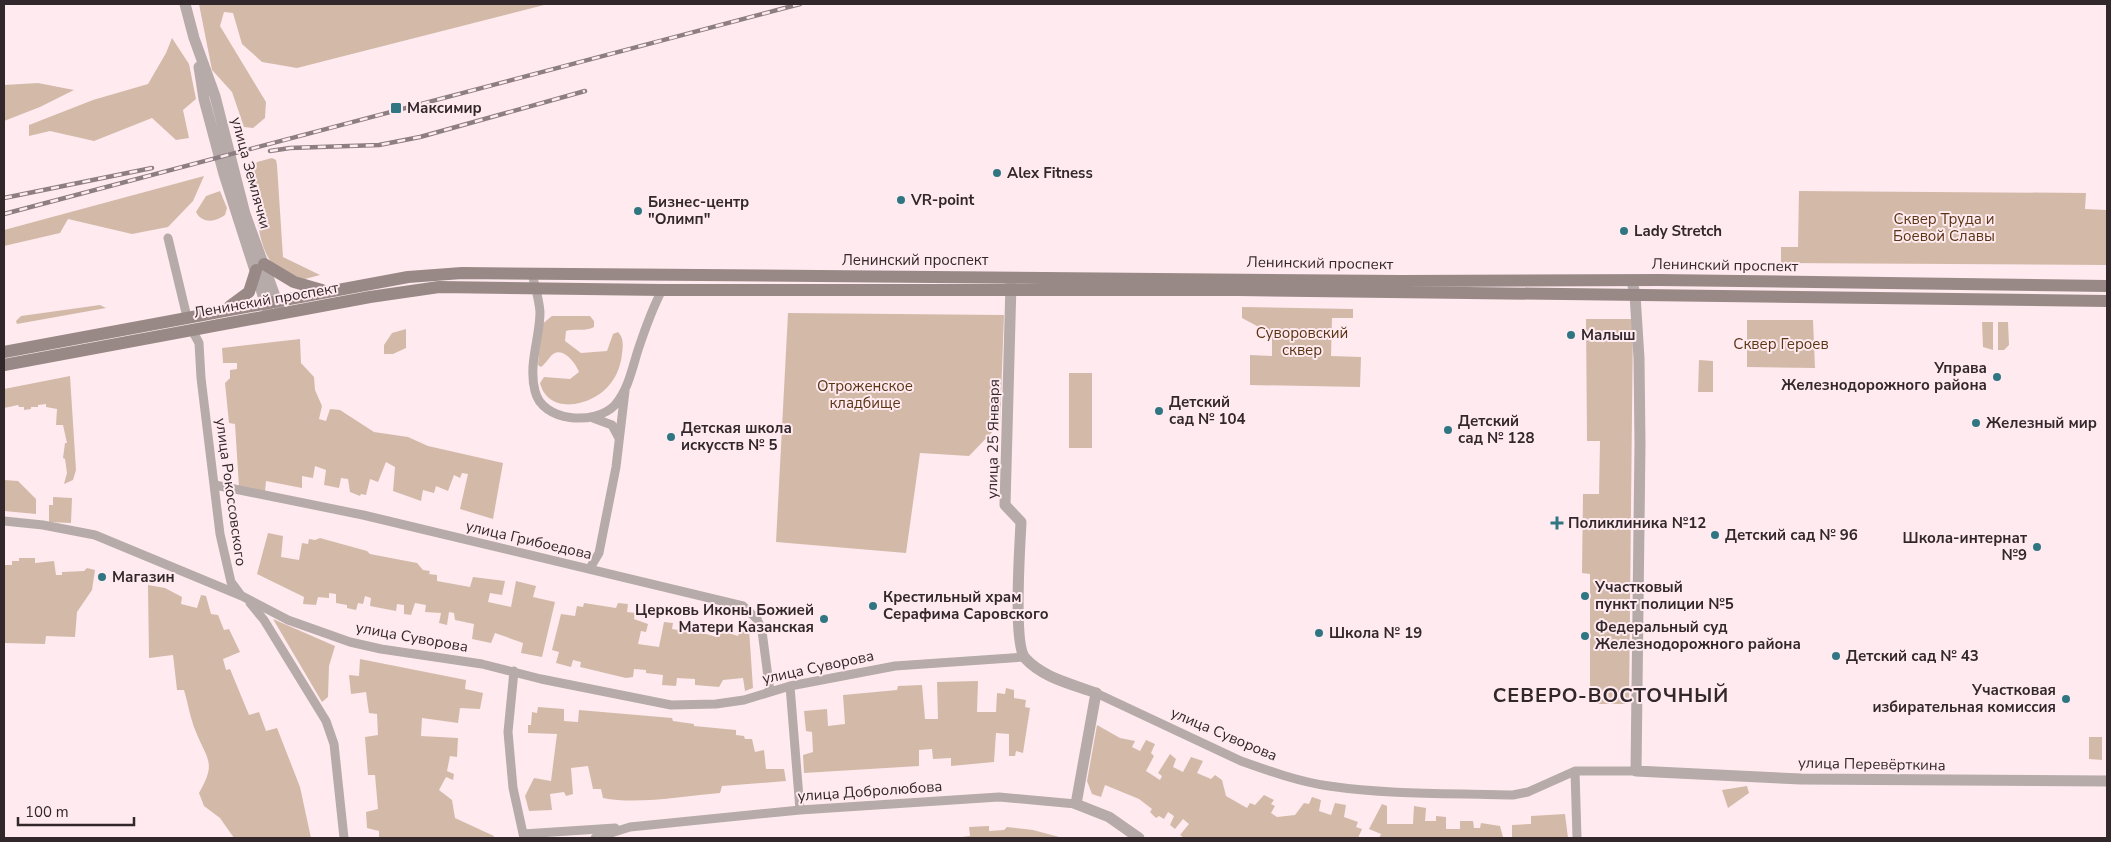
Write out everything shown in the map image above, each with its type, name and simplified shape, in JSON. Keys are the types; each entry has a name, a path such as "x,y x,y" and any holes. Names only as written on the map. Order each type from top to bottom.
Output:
{"main road":[{"path":"220,311 240,300 249,292 260,267 294,282 317,289 332,290"},
{"name":"Ленинский проспект","path":"4,352 332,290 426,275 462,273 2107,286"},
{"path":"662,290 663,280 681,280 689,275"},
{"name":"Ленинский проспект","path":"4,365 439,287 662,290 1011,289 2107,301"}],"street":[{"name":"улица Землячки","path":"185,4 194,38 204,99 237,217 260,267 275,315"},
{"path":"168,238 187,317"},
{"path":"532,274 540,311 533,380 536,396 543,406 552,412 570,417 590,418 612,425 620,438"},
{"name":"улица 25 Января","path":"1012,276 1005,505 1020,522 1018,638 1024,657"},
{"path":"1632,281 1636,295 1640,434 1636,771"},
{"path":"590,568 600,553 620,438 626,389 652,310 662,290"},
{"name":"улица Рокоссовского","path":"192,330 200,343 200,378 216,485 220,534 231,582 264,620 326,721 334,744 344,838"},
{"path":"590,418 608,411 626,389"},
{"name":"улица Грибоедова","path":"216,485 364,515 743,606 756,619 762,631 770,692"},
{"name":"улица Суворова","path":"4,521 43,525 95,535 242,596 288,620 350,642 514,671 560,684 670,705 716,704 744,700 790,686 895,666 1024,657 1054,678 1096,693 1241,761 1266,770 1328,786 1380,791 1513,795 1528,792 1575,771 1636,771"},
{"path":"514,671 508,732 513,788 524,836 630,827"},
{"path":"790,686 800,810"},
{"path":"1076,804 1096,693"},
{"path":"1575,771 1577,838"},
{"name":"улица Перевёрткина","path":"1636,771 1800,779 2107,781"},
{"name":"улица Добролюбова","path":"595,838 630,827 800,810 999,797 1076,804 1109,818 1139,838"}],"green space":[{"path":"199,4 548,4 297,68 262,62 242,44 233,13 224,12 220,26 266,102 265,118 253,128 244,127 232,92 212,70"},
{"path":"172,38 189,64 196,99 183,110 189,138 176,140 152,118 94,141 50,131 29,136 29,125 93,100 148,84 166,53"},
{"path":"38,83 74,90 40,107 4,121 4,85"},
{"path":"272,158 276,160 277,165 283,257 320,275 301,280 287,274 272,263 264,249 258,226 254,168 257,162"},
{"path":"204,176 193,201 168,227 132,234 68,219 60,233 4,246 4,230"},
{"path":"220,191 227,208 225,215 209,221 202,219 196,212 206,196"},
{"name":"Сквер Труда и Боевой Славы","path":"1799,191 2086,193 2085,209 2107,210 2107,265 1781,263 1781,247 1798,247"},
{"path":"100,305 106,308 17,324 16,321 21,316"},
{"name":"Суворовский сквер","path":"1242,307 1353,309 1353,318 1332,318 1331,356 1361,357 1360,387 1250,385 1250,355 1272,356 1272,334 1242,318"},
{"name":"Отроженское кладбище","path":"788,313 1004,315 1000,424 969,456 920,453 906,553 776,542"},
{"path":"552,316 590,316 594,321 594,327 584,330 566,331 565,341 581,353 607,351 613,334 618,332 621,337 623,345 619,368 606,389 597,396 574,404 563,404 553,401 545,394 540,383 544,377 570,379 579,372 570,358 559,352 553,354 541,367 538,365 541,325"},
{"path":"1586,319 1633,319 1629,704 1590,704 1590,574 1582,573 1583,494 1599,494 1600,441 1587,441"},
{"name":"Сквер Героев","path":"1747,320 1813,320 1815,368 1747,367"},
{"path":"1982,322 1993,322 1993,350 1983,347"},
{"path":"1998,322 2008,322 2009,345 2004,350 1998,350"},
{"path":"406,329 406,348 393,354 384,354 384,345 392,333"},
{"path":"300,339 301,363 314,377 315,390 322,406 319,419 326,421 330,409 340,410 374,432 408,437 428,446 503,463 493,519 460,509 468,474 462,473 460,478 454,475 448,491 436,486 434,493 423,490 421,501 393,491 395,467 386,462 378,482 370,479 366,495 361,494 360,496 350,492 348,479 341,478 339,488 324,485 326,470 315,466 313,478 302,476 302,488 266,481 265,492 239,487 235,424 229,423 225,383 230,378 230,370 237,369 237,363 223,363 222,348"},
{"path":"1699,360 1713,361 1713,392 1698,392"},
{"path":"1069,373 1092,373 1092,448 1069,448"},
{"path":"70,376 76,470 73,480 64,484 67,473 65,459 63,458 65,443 67,443 63,425 56,425 57,409 46,407 46,404 24,410 24,407 19,407 18,405 4,408 4,389"},
{"path":"4,480 18,481 36,499 36,514 4,511"},
{"path":"53,497 72,498 71,523 49,522 49,505 53,505"},
{"path":"268,533 283,536 281,557 299,560 302,543 308,544 309,539 315,540 320,538 367,551 370,554 417,563 423,570 430,571 429,574 437,575 437,581 470,587 473,577 505,581 502,595 490,593 488,602 511,607 516,581 536,586 533,597 555,602 542,657 521,653 523,643 495,633 491,643 472,639 474,624 455,620 454,613 449,612 447,625 439,623 441,613 425,612 426,605 415,603 411,615 404,614 404,605 397,604 396,611 370,606 371,598 365,596 363,604 358,603 356,610 347,608 347,605 336,603 336,594 329,593 329,598 318,597 316,605 303,604 304,597 257,574"},
{"path":"19,558 35,558 35,563 54,561 56,575 62,575 62,572 84,571 87,568 95,570 92,590 77,612 75,637 46,636 45,644 4,643 4,565 12,565 12,561 19,561"},
{"path":"148,585 165,588 182,597 181,604 197,608 201,595 206,596 211,614 218,615 224,630 229,629 240,652 223,659 226,670 230,669 249,715 259,712 266,731 277,728 300,787 311,838 234,838 220,818 204,806 199,793 208,774 207,755 194,727 184,690 177,690 173,655 149,658"},
{"path":"584,603 616,608 618,603 628,604 627,612 635,613 634,619 648,624 646,632 641,631 638,644 659,647 664,622 673,623 672,629 684,631 685,628 717,637 719,630 738,636 742,625 749,629 753,688 745,691 743,678 723,680 719,687 695,685 695,679 677,678 676,686 662,685 663,675 646,673 646,670 634,669 633,677 626,678 580,667 581,662 573,660 571,667 556,663 559,652 552,650 561,614 575,616 577,606 583,607"},
{"path":"273,619 335,646 329,666 328,697 322,702"},
{"path":"360,659 466,680 465,689 483,693 480,709 460,708 458,723 422,718 421,736 458,738 457,757 450,756 447,771 454,774 453,780 446,777 439,790 452,800 455,818 494,836 493,838 379,838 379,831 367,828 366,812 378,809 375,775 368,775 365,737 378,735 377,714 369,713 366,692 351,694 349,675 359,676"},
{"path":"978,681 977,712 996,712 997,693 1005,694 1006,688 1014,690 1014,698 1026,700 1025,707 1030,708 1023,753 1016,751 1015,756 1009,756 1009,734 996,733 994,762 951,766 951,758 933,759 932,749 919,750 919,766 804,773 803,755 813,752 812,732 806,731 804,711 827,709 828,726 845,724 843,695 897,690 898,686 922,685 925,719 938,719 937,682"},
{"path":"538,707 564,709 564,721 578,722 579,710 672,718 673,721 694,724 694,726 736,730 736,735 744,736 745,739 752,739 755,752 764,750 766,769 784,769 786,781 722,786 720,793 677,798 616,800 603,798 601,789 593,789 588,766 571,768 573,794 566,796 564,792 550,794 552,810 529,811 525,796 534,778 551,781 557,734 528,733 532,712 537,713"},
{"path":"1097,725 1120,738 1135,741 1132,747 1140,751 1146,740 1155,744 1151,753 1154,756 1146,771 1160,780 1162,776 1158,773 1170,754 1176,759 1173,767 1183,772 1191,757 1203,761 1197,773 1211,779 1215,775 1222,780 1226,796 1247,808 1250,803 1255,805 1264,795 1274,800 1271,804 1275,806 1271,813 1277,817 1295,815 1304,803 1309,804 1312,797 1321,800 1319,811 1331,815 1335,803 1346,805 1344,817 1358,822 1356,827 1362,829 1358,838 1184,838 1180,835 1189,824 1183,819 1175,829 1170,825 1174,816 1168,812 1164,819 1159,816 1156,818 1150,812 1152,809 1139,799 1105,785 1101,797 1092,794 1087,781"},
{"path":"2089,737 2102,737 2102,760 2089,759"},
{"path":"1747,786 1749,793 1728,808 1722,790"},
{"path":"1382,804 1387,806 1387,824 1413,824 1414,806 1426,808 1425,821 1436,821 1436,816 1446,817 1446,829 1460,829 1460,821 1473,821 1474,828 1480,828 1481,823 1500,826 1503,837 1512,837 1512,825 1531,824 1531,816 1565,814 1568,838 1379,838 1381,834 1369,829"},
{"path":"989,826 989,831 1004,830 1007,827 1033,830 1063,838 900,838 970,836 969,827"}],"railway":[{"path":"4,214 800,4"},
{"path":"270,151 290,148 379,145 420,137 585,91"},
{"path":"4,198 152,168"}],"place":[{"name":"Максимир","path":"396,108"},
{"name":"Alex Fitness","path":"997,173"},
{"name":"VR-point","path":"901,200"},
{"name":"Бизнес-центр \"Олимп\"","path":"638,211"},
{"name":"Lady Stretch","path":"1624,231"},
{"name":"Малыш","path":"1571,335"},
{"name":"Управа Железнодорожного района","path":"1997,377"},
{"name":"Детский сад № 104","path":"1159,411"},
{"name":"Железный мир","path":"1976,423"},
{"name":"Детский сад № 128","path":"1448,430"},
{"name":"Детская школа искусств № 5","path":"671,437"},
{"name":"Поликлиника №12","path":"1557,523"},
{"name":"Детский сад № 96","path":"1715,535"},
{"name":"Школа-интернат №9","path":"2037,547"},
{"name":"Магазин","path":"102,577"},
{"name":"Участковый пункт полиции №5","path":"1585,596"},
{"name":"Крестильный храм Серафима Саровского","path":"873,606"},
{"name":"Церковь Иконы Божией Матери Казанская","path":"824,619"},
{"name":"Школа № 19","path":"1319,633"},
{"name":"Федеральный суд Железнодорожного района","path":"1585,636"},
{"name":"Детский сад № 43","path":"1836,656"},
{"name":"Участковая избирательная комиссия","path":"2066,699"}],"district":[{"name":"СЕВЕРО-ВОСТОЧНЫЙ","path":"1611,695"}]}
